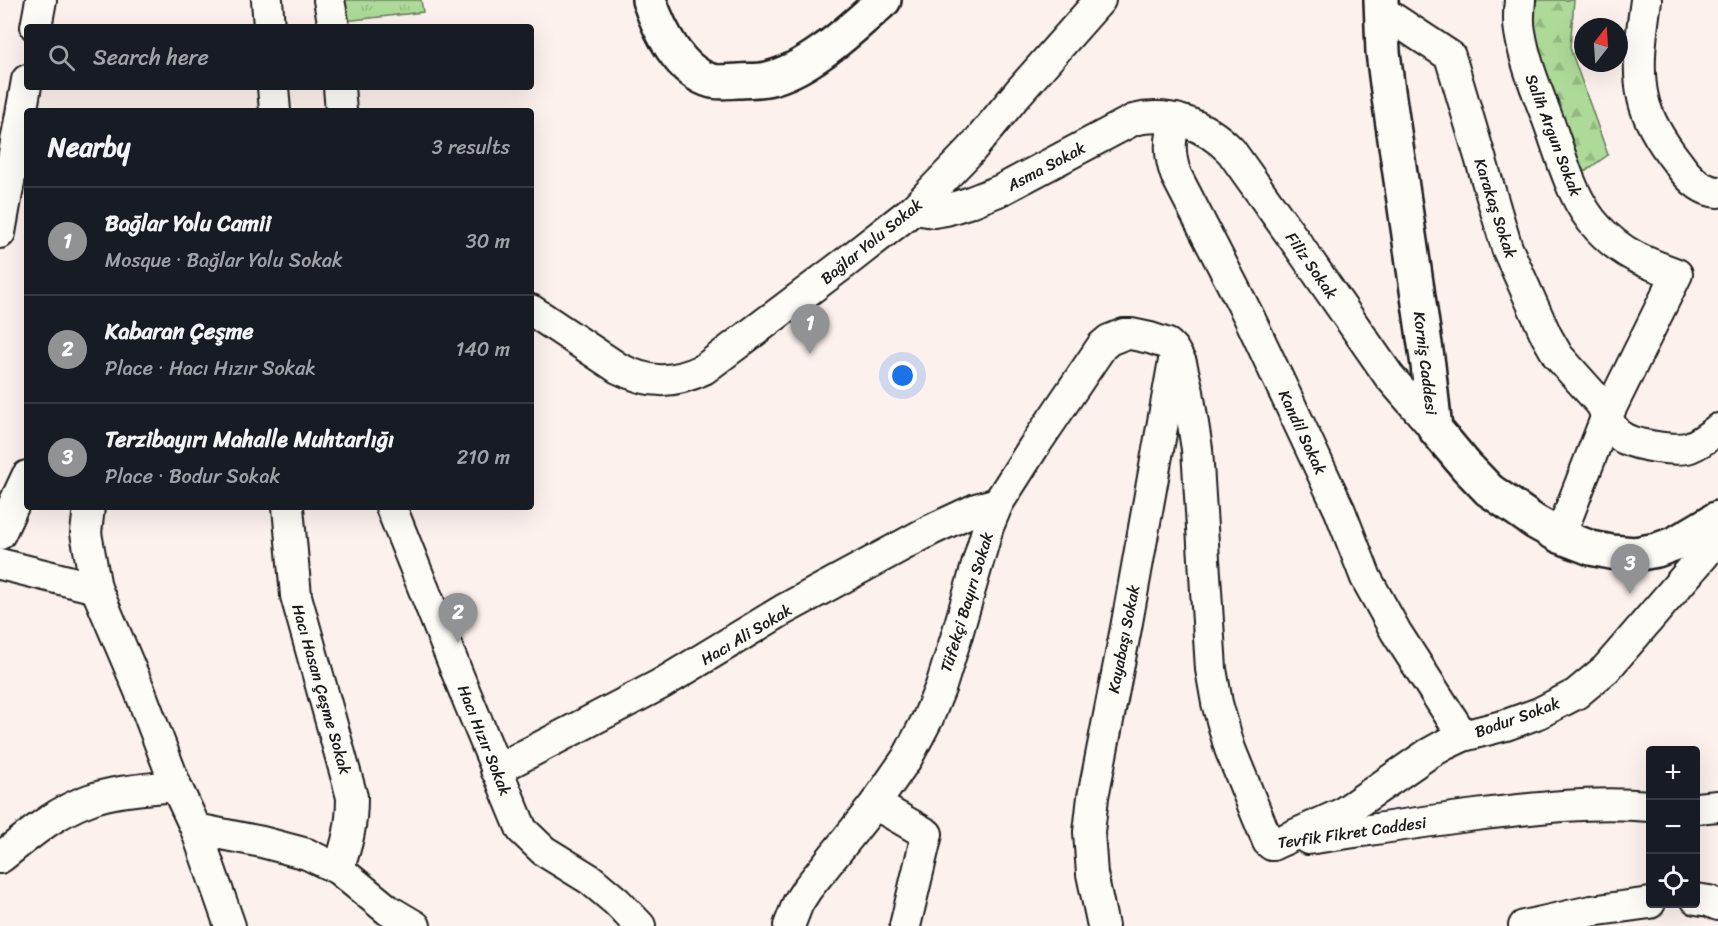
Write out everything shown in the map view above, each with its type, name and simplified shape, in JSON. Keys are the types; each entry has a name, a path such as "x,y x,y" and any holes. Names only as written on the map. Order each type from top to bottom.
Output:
{"main road":[{"path":"649,0 667,42 698,75 713,81 766,79 791,71 814,57 884,0"},
{"name":"Korniş Caddesi","path":"1381,5 1387,84 1428,365 1435,429 1489,490 1535,522 1560,536 1591,548 1635,554 1657,550 1676,543 1718,518"}],"street":[{"path":"37,24 41,0"},
{"path":"267,0 268,24"},
{"path":"329,0 333,24"},
{"name":"Bağlar Yolu Sokak","path":"534,312 618,368 647,380 680,379 704,369 914,209 971,150 1100,0"},
{"name":"Salih Argun Sokak","path":"1520,0 1520,31 1528,65 1578,198 1596,226 1626,253 1677,274 1606,418"},
{"path":"1646,0 1640,76 1643,98 1650,120 1661,140 1688,176 1702,187 1718,192"},
{"name":"Karakaş Sokak","path":"1381,5 1450,56 1507,248 1558,356 1602,404 1606,418 1614,430 1624,439 1669,449 1688,448 1718,429"},
{"path":"0,233 25,90"},
{"path":"273,90 275,108"},
{"path":"339,90 340,108"},
{"name":"Asma Sokak","path":"914,209 934,212 946,210 1001,190 1133,120 1151,117 1176,119"},
{"name":"Filiz Sokak","path":"1176,119 1204,129 1231,151 1389,376 1435,429"},
{"name":"Kandil Sokak","path":"1176,119 1170,141 1176,175 1249,317 1340,511 1366,578 1396,632 1463,736"},
{"name":"Tüfekçi Bayırı Sokak","path":"789,926 807,888 875,804 907,758 941,686 957,639 988,527 998,504 1033,448 1102,346 1117,336 1131,334 1161,341 1168,344 1175,352"},
{"name":"Tevfik Fikret Caddesi","path":"1175,352 1187,384 1197,449 1208,629 1217,703 1230,749 1268,842 1272,845 1512,810 1616,804 1646,806"},
{"name":"Kayabaşı Sokak","path":"1103,926 1092,874 1089,832 1093,797 1126,628 1175,352"},
{"path":"1560,536 1606,418"},
{"path":"0,534 24,482"},
{"name":"Hacı Ali Sokak","path":"496,770 661,684 783,610 931,530 976,509 998,504"},
{"path":"89,510 86,533 96,588 140,689 176,786 196,830 230,926"},
{"name":"Hacı Hasan Çeşme Sokak","path":"288,510 296,596 352,797 352,820 347,845 338,869"},
{"name":"Hacı Hızır Sokak","path":"392,510 522,830 544,851 591,880 640,926"},
{"name":"Bodur Sokak","path":"1272,845 1341,814 1446,744 1463,736 1506,725 1539,713 1562,702 1590,684 1649,621 1718,535"},
{"path":"0,564 96,588"},
{"path":"0,858 48,820 91,799 110,794 176,786"},
{"path":"875,804 927,834 905,926"},
{"path":"1700,808 1718,806"},
{"path":"196,830 284,847 307,855 338,869 388,910 415,926"},
{"path":"1700,900 1718,905"},
{"path":"1524,926 1591,911 1646,904"}],"green space":[{"path":"341,0 421,0 423,12 345,21"},
{"path":"1533,0 1574,0 1570,48 1574,59 1574,72 1579,72 1608,155 1581,174 1534,45"}],"place":[{"name":"Bağlar Yolu Camii","path":"810,354"},
{"name":"Terzibayırı Mahalle Muhtarlığı","path":"1630,594"},
{"name":"Kabaran Çeşme","path":"458,643"}]}
